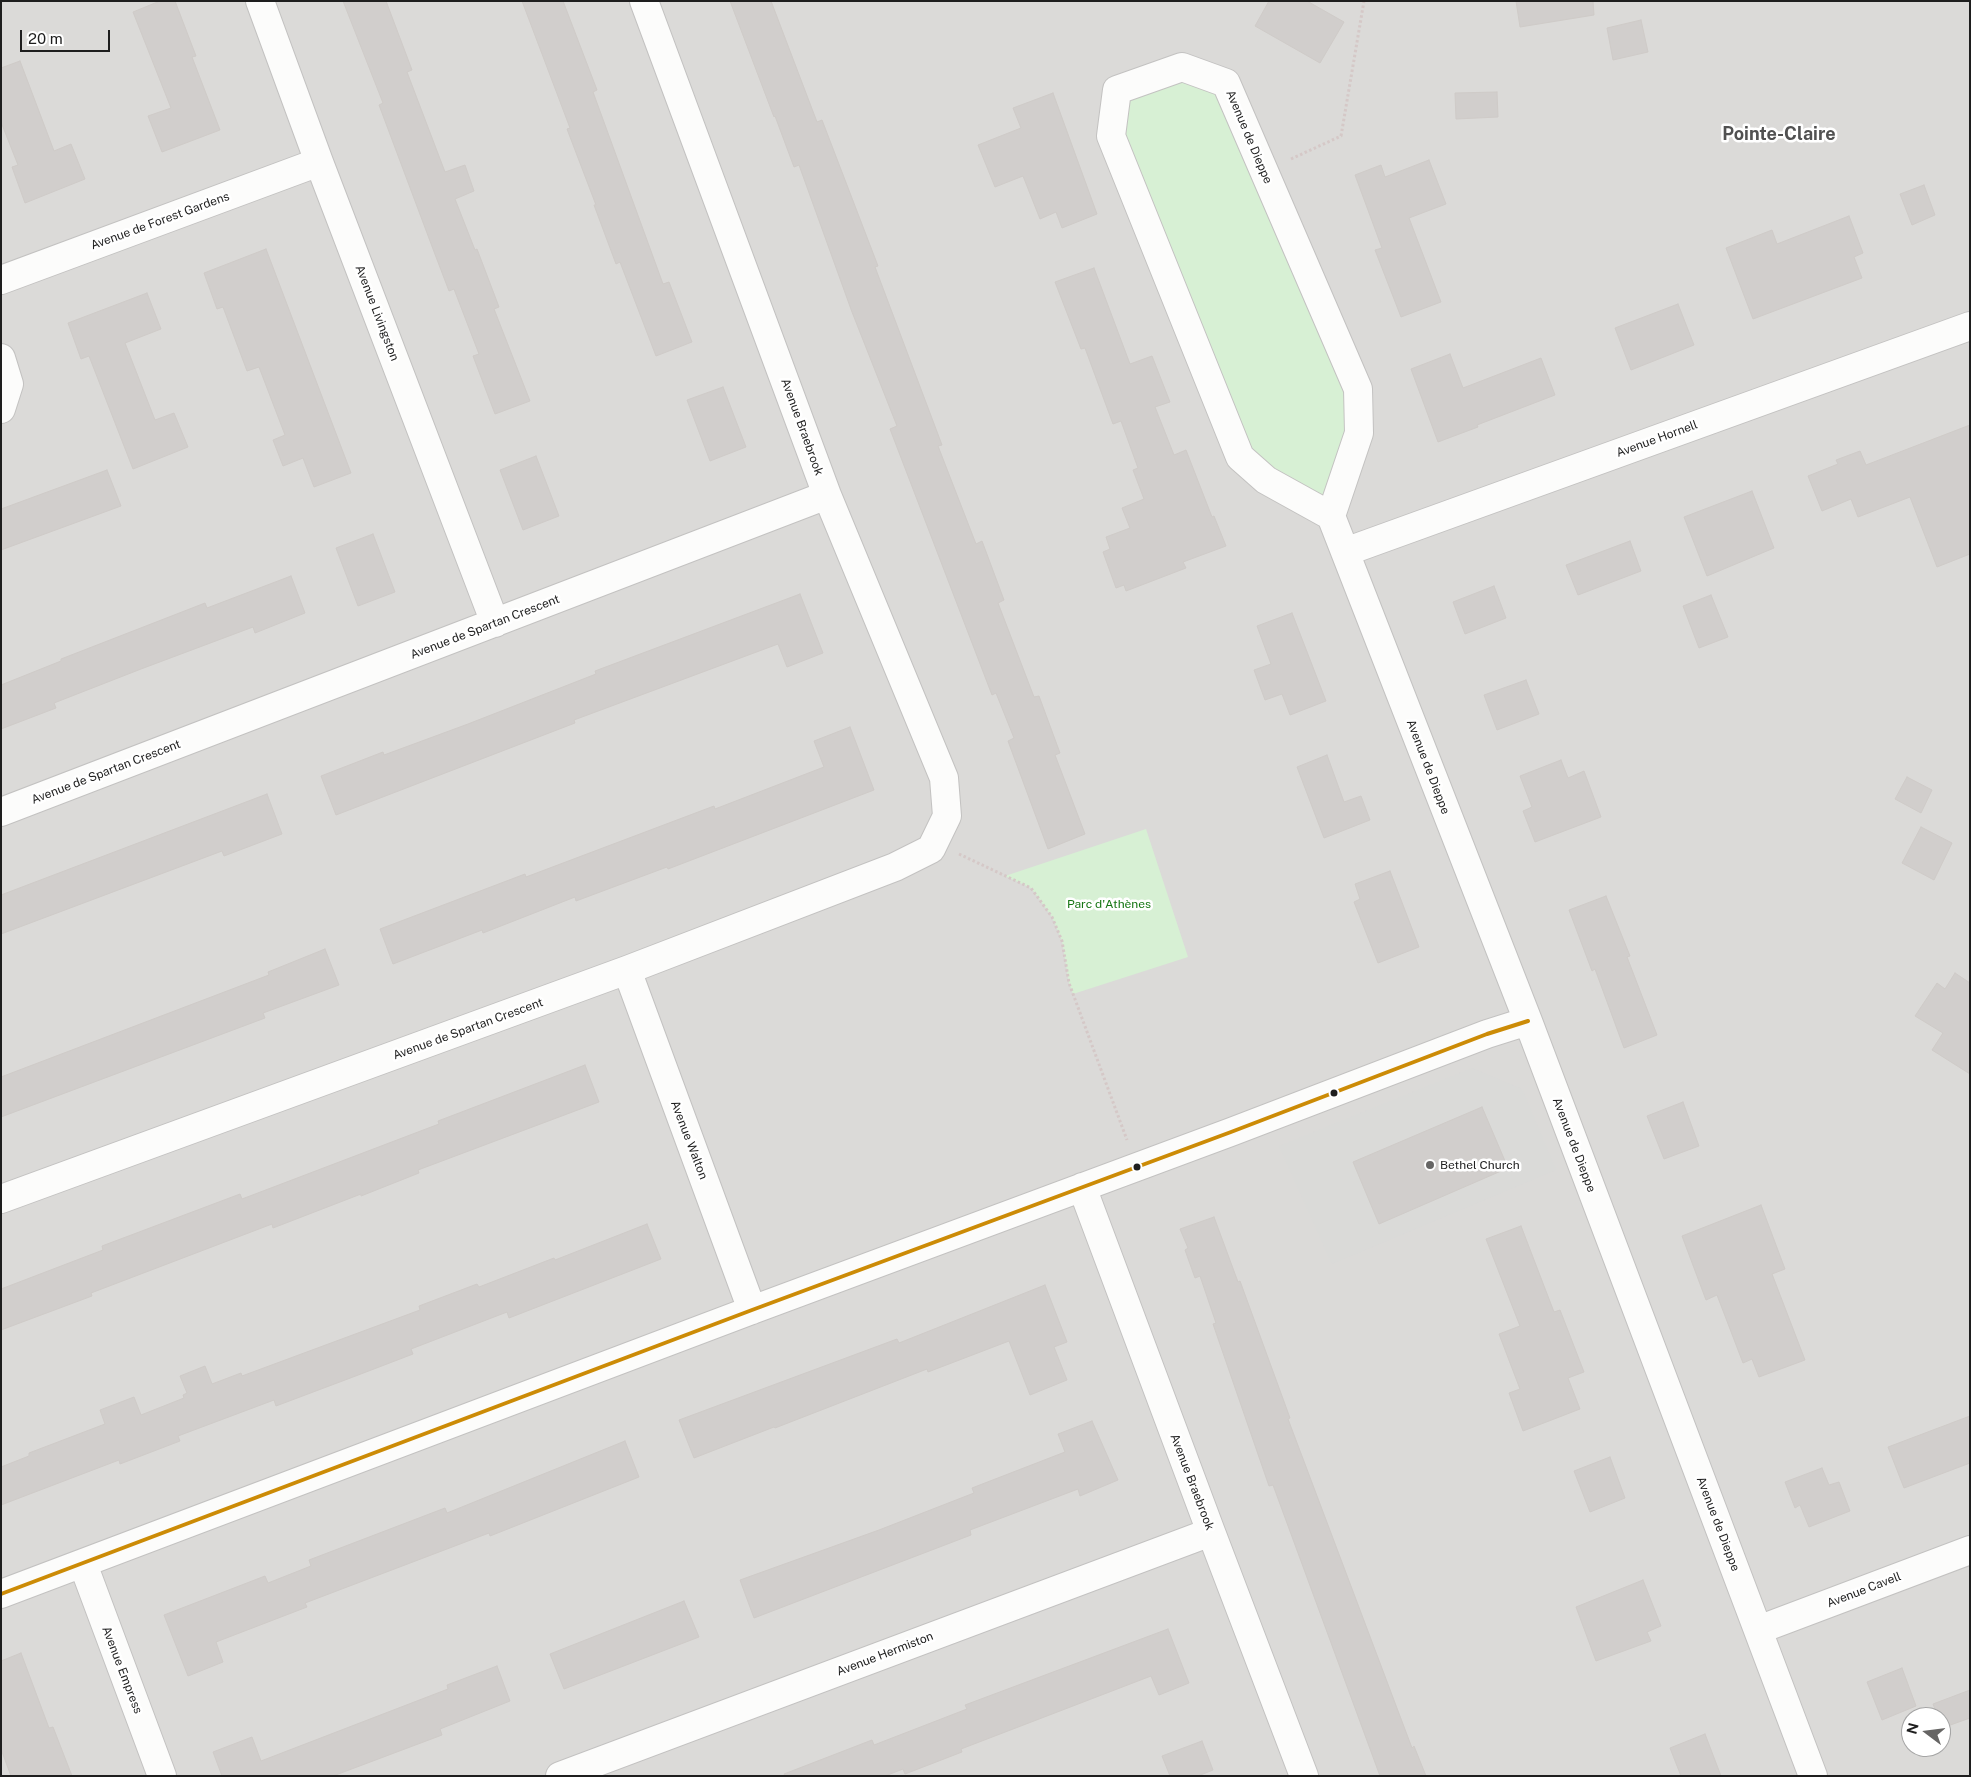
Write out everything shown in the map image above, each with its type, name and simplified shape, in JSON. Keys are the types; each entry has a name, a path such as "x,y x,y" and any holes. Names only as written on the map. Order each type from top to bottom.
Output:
{"street":[{"name":"Avenue Livingston","path":"260,1 319,162 495,623"},
{"name":"Avenue Braebrook","path":"644,1 827,495 944,778 947,816 931,849"},
{"name":"Avenue de Dieppe","path":"1331,516 1359,433 1358,389 1226,83 1182,67 1117,90 1111,136 1240,457 1266,480 1331,516 1528,1021 1813,1776"},
{"name":"Avenue de Forest Gardens","path":"1,280 319,162"},
{"name":"Avenue Hornell","path":"1345,552 1970,326"},
{"path":"1,358 9,384 1,409"},
{"name":"Avenue de Spartan Crescent","path":"1,812 827,495"},
{"name":"Avenue de Spartan Crescent","path":"1,1199 627,970 895,867 931,849"},
{"name":"Avenue Walton","path":"627,970 752,1310"},
{"path":"1,1594 1487,1034 1528,1021"},
{"name":"Avenue Braebrook","path":"1082,1187 1304,1776"},
{"name":"Avenue Hermiston","path":"560,1776 1211,1532"},
{"name":"Avenue Cavell","path":"1758,1630 1970,1550"},
{"name":"Avenue Empress","path":"82,1564 162,1776"}],"path":[{"path":"1264,172 1341,136 1364,1"},
{"path":"957,854 1031,888 1052,917 1062,941 1069,983 1128,1143"}],"shaded area":[{"path":"1,1 1970,1 1970,1776 1,1776"},
{"path":"1472,1068 1522,1089 1556,1170 1332,1264 1279,1146"}],"green space":[{"path":"1182,67 1226,83 1358,389 1331,516 1240,457 1111,136 1117,90"},
{"name":"Parc d'Athènes","path":"1146,829 1188,957 1073,994 1069,983 1062,941 1052,917 1031,888 1005,876"}],"building":[{"path":"160,1 175,1 196,56 192,57 220,130 162,152 148,116 171,108 133,12"},
{"path":"343,1 386,1 412,70 407,72 445,172 465,165 474,191 455,199 475,250 477,249 499,307 494,309 530,401 495,414 473,356 479,354 454,289 449,291 379,105 383,103"},
{"path":"522,1 563,1 597,90 593,92 663,284 669,282 692,342 656,356 620,262 616,264 567,129 570,128"},
{"path":"730,1 771,1 817,122 822,120 878,266 875,267 942,445 938,446 976,544 982,541 1004,600 998,603 1034,697 1039,696 1060,753 1055,755 1085,834 1048,849 1008,741 1014,738 996,693 992,695 890,429 897,426 852,312 799,165 794,167"},
{"path":"1269,1 1307,1 1344,22 1320,63 1255,26"},
{"path":"1516,1 1593,1 1594,15 1520,27"},
{"path":"1641,20 1648,52 1613,60 1607,28"},
{"path":"20,61 54,151 71,144 85,179 25,203 12,167 18,165 1,122 1,68"},
{"path":"1497,92 1498,117 1456,119 1455,93"},
{"path":"1053,93 1097,214 1062,228 1056,212 1040,219 1023,176 995,187 978,145 1021,128 1013,108"},
{"path":"1429,160 1446,204 1409,218 1441,302 1401,317 1375,250 1382,248 1355,175 1381,165 1385,177"},
{"path":"1924,185 1935,215 1912,225 1900,194"},
{"path":"1849,216 1863,253 1854,257 1862,278 1753,319 1726,248 1772,230 1777,244"},
{"path":"266,249 351,473 314,487 303,458 283,466 273,440 285,435 259,367 247,371 223,307 217,309 204,273"},
{"path":"1094,268 1130,364 1152,356 1170,402 1155,407 1174,455 1186,450 1212,517 1214,516 1226,546 1183,562 1186,568 1126,591 1124,585 1116,588 1103,552 1110,549 1106,537 1130,528 1122,508 1144,499 1133,470 1138,468 1121,421 1113,424 1085,348 1081,349 1055,282"},
{"path":"147,293 161,329 125,343 155,420 174,413 188,447 133,469 89,356 81,359 68,323"},
{"path":"1678,304 1694,345 1631,370 1615,328"},
{"path":"1450,354 1463,388 1541,358 1555,395 1438,442 1411,369"},
{"path":"723,387 746,447 710,461 687,400"},
{"path":"1970,425 1970,554 1937,567 1910,497 1858,517 1851,499 1822,511 1808,476 1838,464 1836,460 1860,451 1866,465"},
{"path":"536,456 559,516 523,530 500,470"},
{"path":"107,470 121,506 1,550 1,509"},
{"path":"1752,491 1774,548 1707,576 1684,517"},
{"path":"373,534 395,592 358,606 336,548"},
{"path":"1630,541 1641,571 1578,595 1566,565"},
{"path":"291,576 305,613 255,633 253,627 141,669 54,703 56,708 1,729 1,685 61,661 61,659 205,603 207,608"},
{"path":"1494,586 1506,618 1465,634 1453,602"},
{"path":"800,594 823,653 787,667 778,644 574,720 575,723 336,815 321,776 383,752 384,755 468,724 596,674 595,671"},
{"path":"1711,595 1728,637 1699,648 1683,606"},
{"path":"1292,613 1326,701 1290,715 1282,694 1265,700 1254,670 1271,664 1257,626"},
{"path":"1526,680 1539,714 1497,730 1484,695"},
{"path":"850,727 874,790 668,869 667,867 576,901 575,897 483,933 482,930 393,964 380,929 525,874 526,877 714,806 715,809 824,767 814,741"},
{"path":"1327,755 1344,802 1361,796 1370,820 1324,838 1297,767"},
{"path":"1561,760 1568,778 1584,771 1601,817 1535,842 1523,811 1532,807 1520,776"},
{"path":"1907,777 1932,790 1921,813 1895,799"},
{"path":"267,794 282,834 224,856 222,851 1,934 1,895"},
{"path":"1921,827 1952,843 1934,880 1902,863"},
{"path":"1390,871 1419,947 1378,963 1354,902 1360,899 1355,884"},
{"path":"1606,896 1630,956 1627,957 1657,1035 1624,1048 1595,969 1592,971 1569,910"},
{"path":"325,949 339,985 263,1013 265,1018 1,1117 1,1077 269,975 268,972"},
{"path":"1955,973 1970,983 1970,1074 1932,1050 1943,1033 1915,1016 1937,983 1945,989"},
{"path":"585,1065 599,1102 418,1170 419,1173 361,1196 361,1194 273,1228 272,1224 91,1293 92,1296 1,1330 1,1289 103,1250 102,1246 240,1194 242,1199 439,1124 438,1121"},
{"path":"1683,1102 1699,1146 1664,1159 1647,1116"},
{"name":"Bethel Church","path":"1482,1107 1508,1168 1379,1224 1353,1162"},
{"path":"1761,1205 1785,1269 1772,1274 1805,1360 1759,1377 1752,1359 1743,1363 1717,1295 1706,1300 1682,1236"},
{"path":"1214,1217 1238,1282 1240,1281 1290,1418 1288,1419 1412,1748 1414,1746 1426,1776 1380,1776 1273,1485 1269,1486 1213,1324 1216,1323 1200,1276 1195,1278 1185,1250 1188,1248 1180,1229"},
{"path":"647,1224 661,1259 509,1318 507,1312 411,1349 413,1354 353,1377 276,1406 274,1400 178,1436 180,1441 120,1464 119,1460 1,1505 1,1467 29,1456 29,1453 105,1424 100,1410 134,1397 141,1415 184,1398 183,1395 187,1393 180,1376 205,1366 212,1384 241,1373 242,1376 420,1310 419,1306 477,1284 479,1287"},
{"path":"1521,1226 1554,1312 1560,1310 1584,1372 1568,1378 1580,1409 1523,1431 1509,1393 1520,1389 1499,1334 1520,1326 1486,1239"},
{"path":"1045,1285 1067,1342 1054,1347 1067,1380 1030,1395 1009,1341 928,1372 927,1369 694,1458 679,1420 897,1339 899,1343"},
{"path":"1970,1416 1970,1463 1904,1488 1888,1447"},
{"path":"1092,1421 1118,1480 1080,1496 1078,1489 970,1530 971,1535 754,1618 740,1580 879,1530 974,1493 972,1488 1065,1452 1058,1434"},
{"path":"625,1441 639,1477 490,1536 489,1533 305,1603 307,1607 216,1642 223,1662 188,1676 164,1615 265,1576 268,1583 311,1566 309,1560 445,1508 447,1513"},
{"path":"1610,1457 1625,1498 1590,1512 1574,1471"},
{"path":"1822,1468 1829,1485 1839,1482 1850,1511 1809,1527 1800,1505 1795,1508 1785,1482"},
{"path":"1643,1580 1661,1626 1647,1632 1651,1641 1596,1661 1576,1607"},
{"path":"684,1601 699,1637 564,1689 550,1654"},
{"path":"1168,1629 1189,1683 1159,1695 1151,1676 961,1749 962,1752 905,1774 903,1769 885,1776 785,1776 784,1774 872,1740 874,1745 967,1709 965,1705"},
{"path":"21,1653 49,1728 53,1727 72,1776 11,1776 1,1749 1,1661"},
{"path":"497,1666 510,1701 440,1729 442,1735 333,1776 222,1776 213,1752 252,1737 261,1761 448,1689 447,1685"},
{"path":"1902,1668 1916,1706 1901,1707 1901,1712 1882,1720 1867,1682"},
{"path":"1970,1690 1970,1718 1951,1725 1951,1707 1934,1707 1933,1704"},
{"path":"1705,1734 1721,1776 1681,1776 1670,1748"},
{"path":"1202,1741 1213,1770 1198,1776 1170,1776 1162,1756"}],"transit line":[{"path":"1,1594 1487,1034 1528,1021"}],"place":[{"name":"Bethel Church","path":"1430,1165"}],"district":[{"name":"Pointe-Claire","path":"1779,134"}]}
